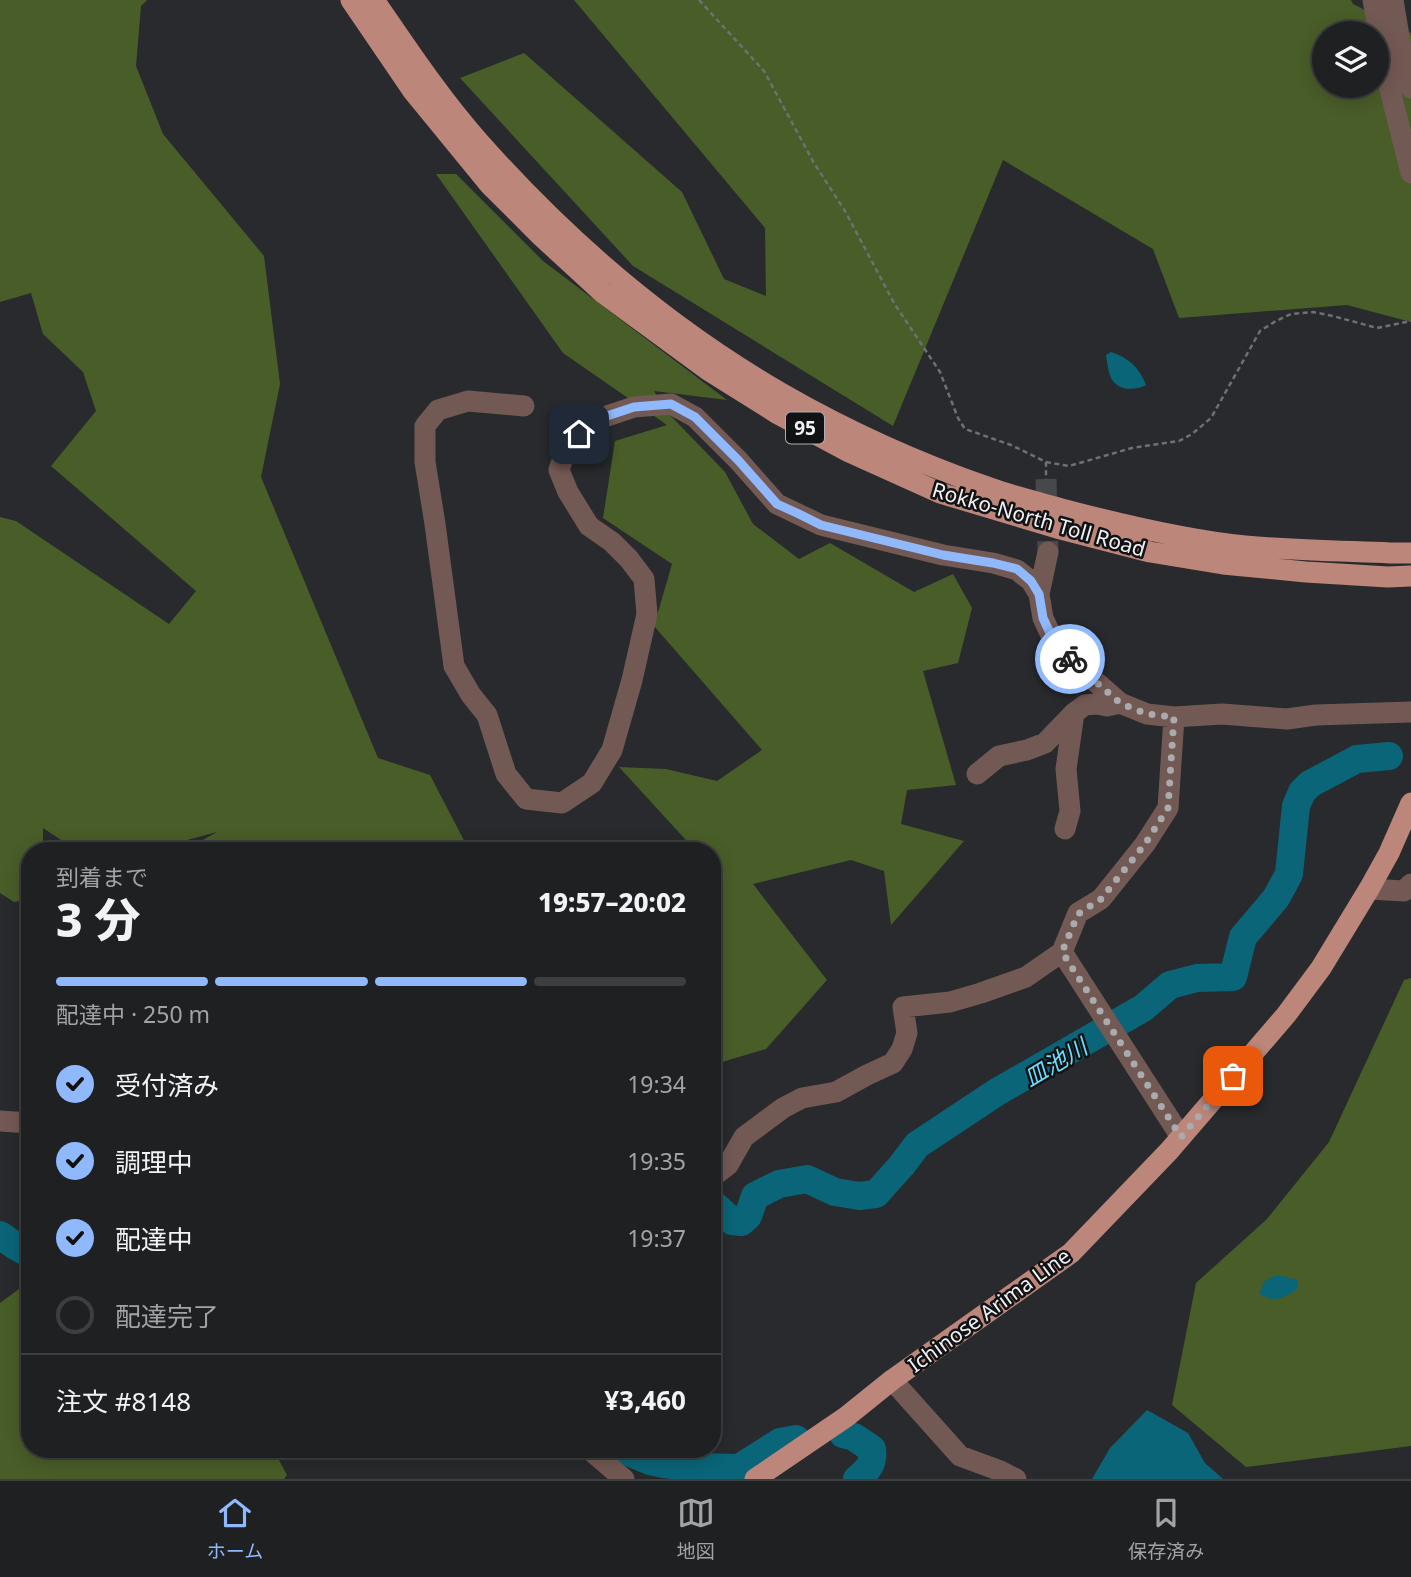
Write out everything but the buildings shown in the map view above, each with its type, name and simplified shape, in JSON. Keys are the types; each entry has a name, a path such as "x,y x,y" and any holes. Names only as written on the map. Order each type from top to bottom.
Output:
{"main road":[{"name":"Rokko-North Toll Road","path":"351,0 422,101 490,185 541,236 603,293 708,370 778,414 849,452 940,493 1057,528 1137,548 1223,564 1306,572 1411,576"},
{"name":"Rokko-North Toll Road","path":"374,0 420,67 476,139 591,255 656,308 725,358 781,393 884,446 980,484 1104,520 1243,545 1411,553"},
{"name":"Ichinose Arima Line","path":"755,1479 846,1417 892,1380 1071,1253 1181,1137 1286,1015 1321,968 1369,889 1389,853 1411,803"}],"street":[{"path":"1373,0 1390,90 1411,173"},
{"path":"1393,0 1411,88"},
{"path":"524,406 468,401 438,410 425,426 425,462 454,666 487,715 506,774 526,799 562,803 592,783 612,750 647,614 644,579 620,551 589,526 568,492 559,470 567,446 592,421 634,407 671,404 695,417 777,504 821,525 943,555 1017,569 1031,581 1039,594"},
{"path":"1048,552 1039,594 1043,618 1057,648 1120,703 1147,714 1174,717 1222,714 1287,719 1316,715 1411,712"},
{"path":"977,774 999,756 1045,743 1085,705 1107,706 1120,703"},
{"path":"1065,829 1070,811 1066,769 1074,713"},
{"path":"721,1170 728,1165 744,1137 783,1108 802,1098 836,1092 893,1062 902,1049 907,1033 903,1007 950,1002 992,989 1026,977 1062,952 1078,914 1101,899 1145,844 1168,808 1174,717"},
{"path":"1369,889 1404,891 1411,884"},
{"path":"1062,952 1181,1137"},
{"path":"0,1121 21,1122"},
{"path":"892,1380 960,1456 1016,1479"},
{"path":"600,1458 624,1479"}],"path":[{"path":"699,0 764,71 814,163 845,211 894,303 940,372 965,429 1011,445 1046,462 1069,466 1132,447 1179,441 1211,418 1260,331 1276,321 1292,314 1313,312 1377,328 1411,321"},
{"path":"1046,462 1046,479"}],"green space":[{"path":"0,0 147,0 141,6 136,66 163,134 264,256 280,384 261,477 378,758 430,775 465,842 199,842 217,832 180,842 64,842 43,828 43,842 21,842 21,901 14,902 0,893 0,517 16,521 169,624 196,591 51,466 96,411 83,372 43,334 31,293 0,302"},
{"path":"574,0 1351,0 1353,4 1387,21 1312,21 1312,98 1389,98 1389,22 1411,33 1411,322 1347,305 1179,318 1153,249 1003,160 893,426 633,266 460,78 524,53 682,192 724,279 766,296 765,228"},
{"path":"436,174 456,174 543,261 727,400 654,391 668,413 725,472 753,524 799,559 830,543 914,592 953,574 972,608 958,663 923,671 956,785 907,790 901,824 964,841 891,925 884,871 851,860 753,884 827,980 766,1049 721,1062 721,842 688,842 619,767 666,769 717,781 762,750 654,626 672,564 603,518 615,441 667,425 563,353"},
{"path":"1411,978 1411,1446 1246,1467 1172,1405 1196,1283 1267,1219 1329,1142 1404,980"},
{"path":"21,1288 21,1458 278,1458 287,1475 284,1479 0,1479 0,1303"}],"water":[{"path":"1111,352 1133,364 1146,385 1127,389 1114,382 1106,355"},
{"path":"1277,1275 1298,1280 1297,1289 1274,1299 1259,1293 1265,1281"},
{"path":"1147,1410 1188,1433 1205,1463 1223,1479 1092,1479 1110,1448"}],"waterway":[{"name":"皿池川","path":"721,1211 732,1221 741,1222 748,1216 755,1196 779,1184 807,1179 835,1192 859,1196 876,1194 917,1145 997,1092 1143,1008 1170,985 1197,978 1233,977 1243,937 1276,898 1289,874 1296,806 1302,792 1310,784 1357,759 1389,756"},
{"path":"0,1235 21,1249"},
{"path":"843,1434 854,1437 872,1449 869,1466 857,1479"},
{"path":"643,1458 688,1467 739,1468 780,1442 796,1439"}],"tunnel":[{"path":"1046,479 1048,552"}],"way so far":[{"path":"1070,659 1120,703 1147,714 1174,717 1168,808 1145,844 1101,899 1078,914 1062,952 1181,1137 1233,1076"}],"route":[{"path":"579,434 592,421 634,407 671,404 695,417 777,504 821,525 943,555 1017,569 1031,581 1039,594 1043,618 1057,648 1070,659"}]}
